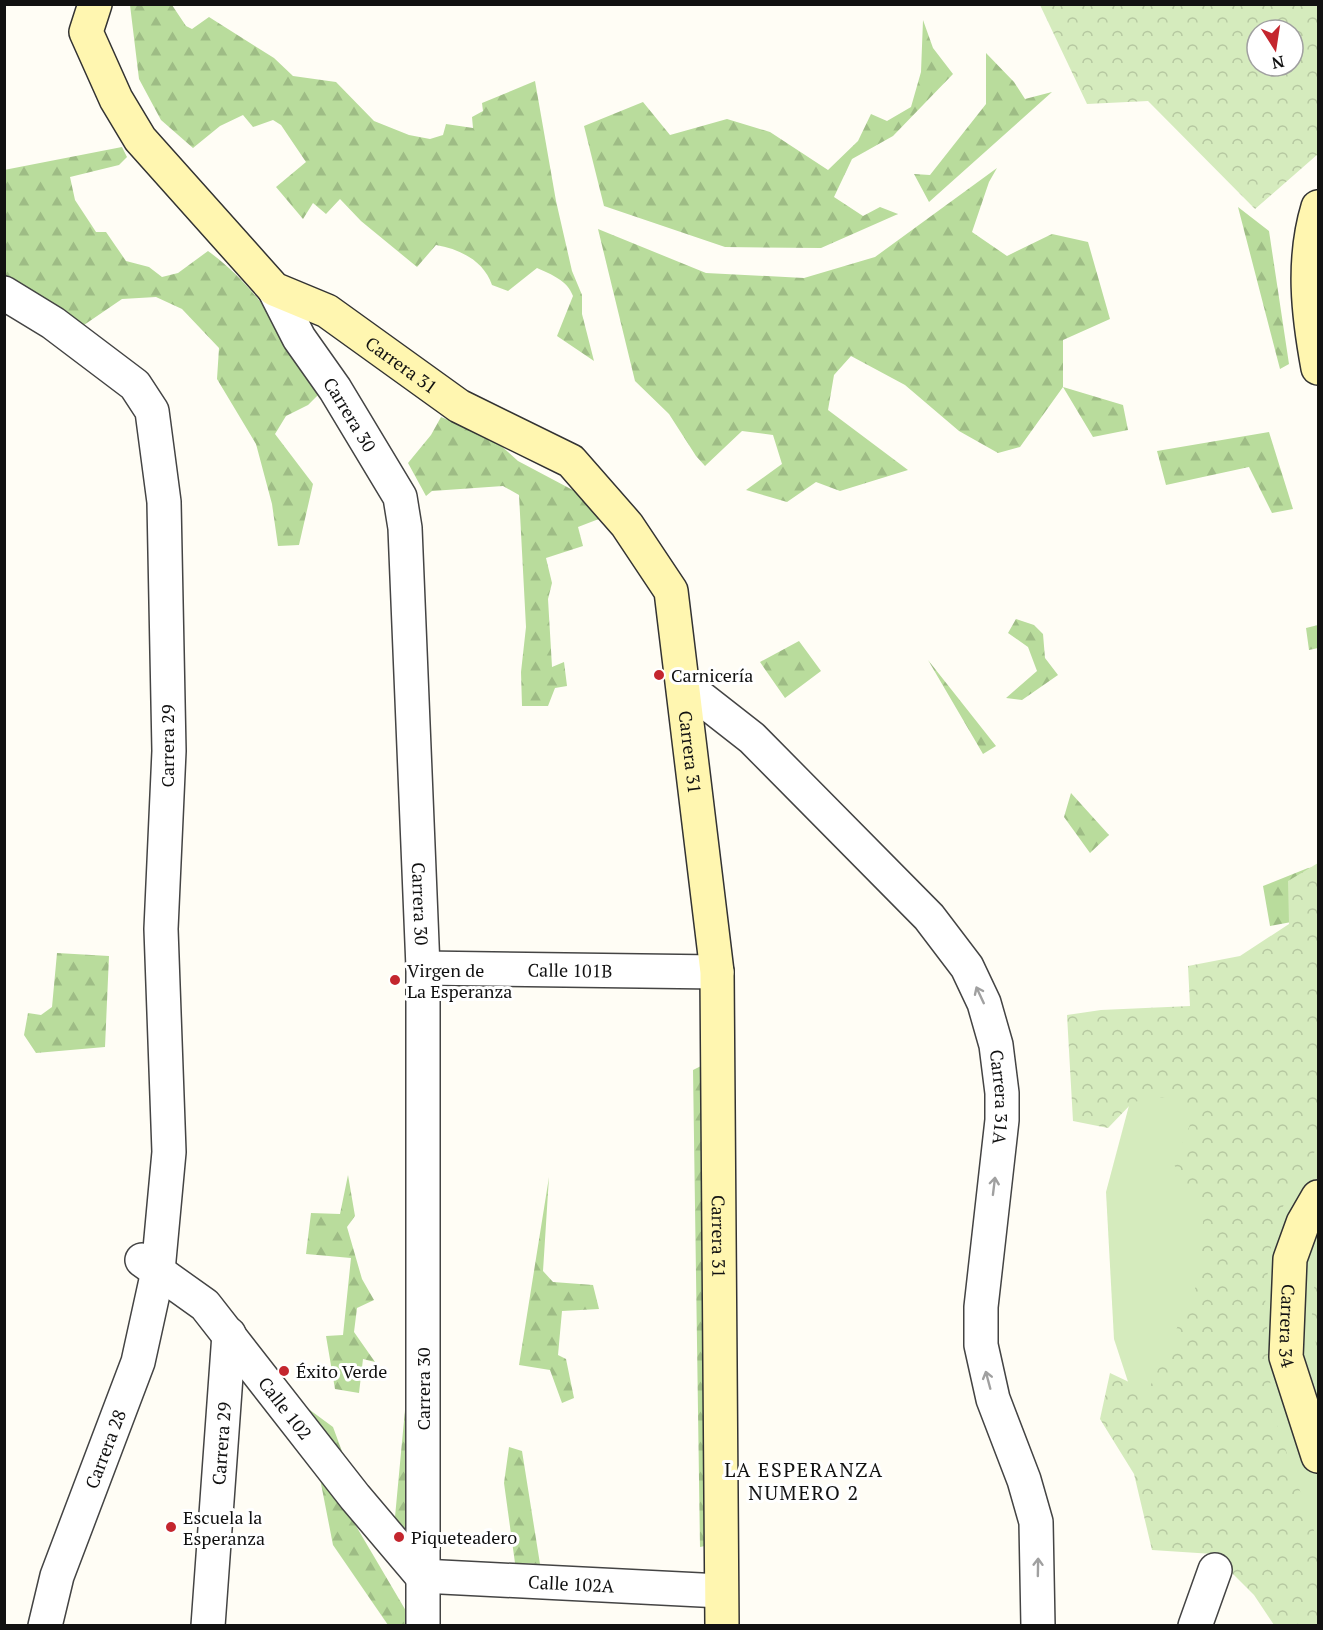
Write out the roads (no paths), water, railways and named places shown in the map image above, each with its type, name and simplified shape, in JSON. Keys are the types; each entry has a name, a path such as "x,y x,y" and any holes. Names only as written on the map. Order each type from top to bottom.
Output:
{"street":[{"name":"Carrera 31","path":"95,4 86,32 116,99 140,139 274,289 327,311 459,406 571,461 627,525 671,591 717,972 722,1626"},
{"path":"1318,207 1309,237 1308,299 1318,368"},
{"name":"Carrera 30","path":"274,289 299,338 335,389 400,497 405,528 423,968 423,1626"},
{"name":"Carrera 29","path":"4,293 53,323 135,385 152,411 158,442 164,502 168,728 161,929 170,1152 147,1264"},
{"name":"Carrera 31A","path":"683,684 752,738 929,917 967,967 984,1003 996,1045 1002,1093 1002,1120 981,1307 981,1345 993,1399 1024,1480 1036,1522 1038,1626"},
{"name":"Calle 101B","path":"423,968 717,972"},
{"name":"Carrera 34","path":"1318,1197 1303,1223 1290,1259 1286,1357 1318,1456"},
{"name":"Calle 102","path":"147,1264 205,1305 355,1497 422,1576"},
{"name":"Carrera 28","path":"45,1626 57,1576 138,1362 147,1264"},
{"name":"Carrera 29","path":"208,1626 229,1334"},
{"path":"1195,1626 1215,1570"},
{"name":"Calle 102A","path":"422,1576 721,1591"}],"place":[{"name":"Carnicería","path":"659,675"},
{"name":"Virgen de La Esperanza","path":"395,980"},
{"name":"Éxito Verde","path":"284,1371"},
{"name":"Escuela la Esperanza","path":"171,1527"},
{"name":"Piqueteadero","path":"399,1537"}],"district":[{"name":"LA ESPERANZA NUMERO 2","path":"804,1480"}]}
